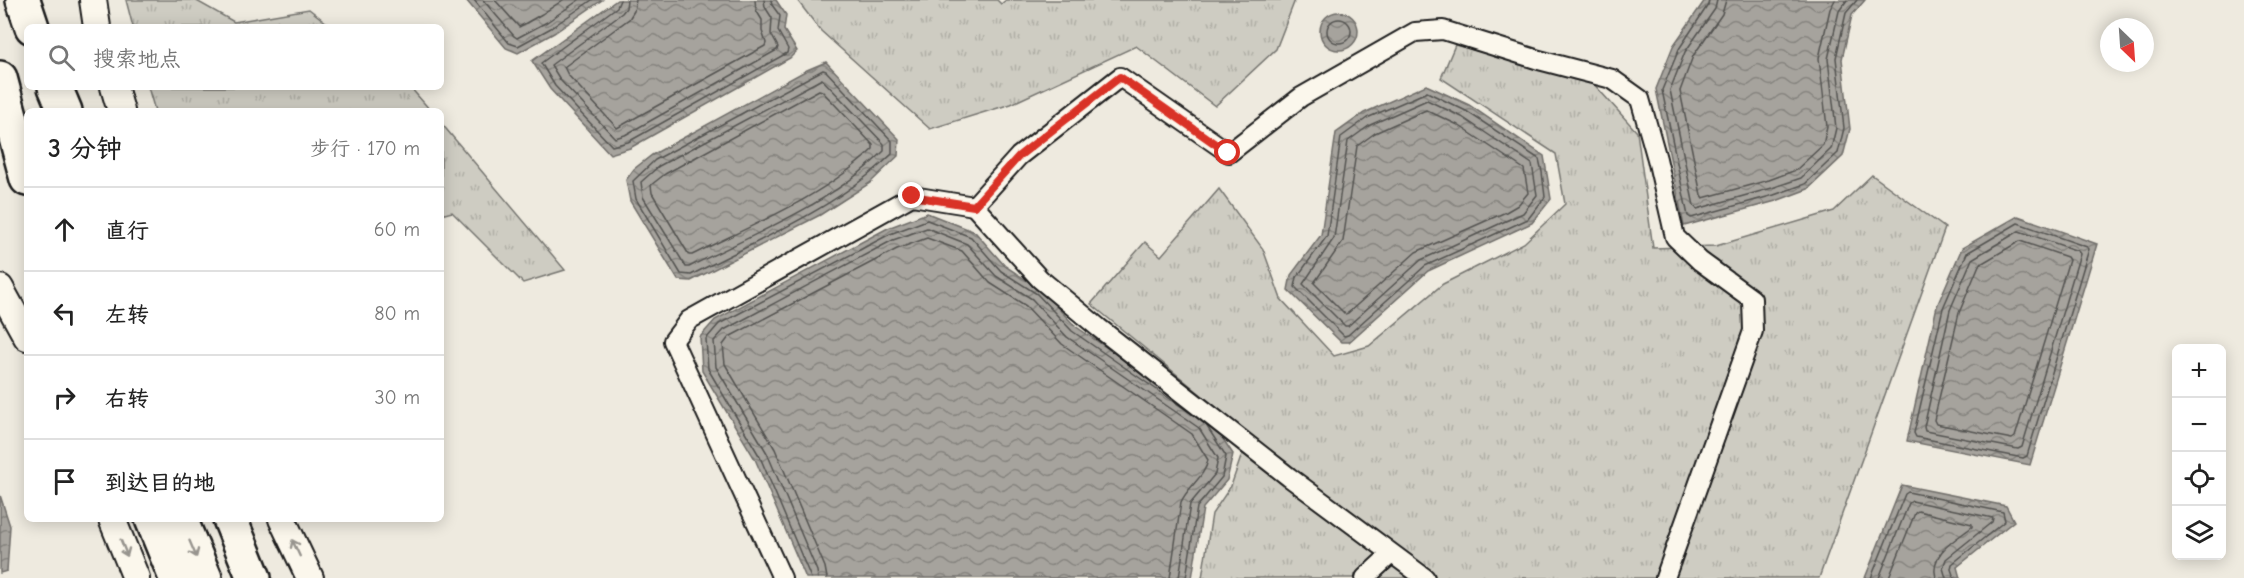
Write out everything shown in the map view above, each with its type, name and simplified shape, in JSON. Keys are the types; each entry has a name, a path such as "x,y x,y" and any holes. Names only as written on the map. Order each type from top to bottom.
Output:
{"highway":[{"path":"23,0 31,24"},
{"path":"0,65 24,126"},
{"path":"0,78 24,168"},
{"path":"56,90 64,108"},
{"path":"153,522 176,578"},
{"path":"181,522 205,578"},
{"path":"231,522 254,578"}],"main road":[{"path":"93,0 97,24"},
{"path":"115,90 120,108"},
{"path":"0,288 24,332"},
{"path":"113,522 136,578"},
{"path":"283,522 310,578"}],"street":[{"path":"974,206 1019,156 1120,77 1228,153 1301,97 1415,32 1443,30 1539,60 1612,79 1640,99 1675,237 1700,261 1752,299 1753,331 1665,578"},
{"path":"782,578 673,341 689,320 912,196 974,206 1049,286 1225,427 1425,578"},
{"path":"1365,578 1391,554"}],"green space":[{"path":"126,0 195,0 234,22 309,9 328,24 132,24"},
{"path":"797,0 997,0 1001,4 1006,0 1295,0 1276,49 1215,106 1136,46 1011,104 930,129 821,31"},
{"path":"1455,45 1592,82 1637,132 1653,248 1716,246 1834,211 1872,175 1945,228 1819,578 1202,578 1212,514 1231,486 1249,434 1091,304 1145,242 1161,256 1219,189 1263,249 1281,299 1334,356 1369,346 1443,284 1524,243 1565,204 1556,154 1441,78"},
{"path":"149,90 413,90 428,108 154,108"},
{"path":"444,127 565,270 523,283 452,212 444,214"}],"water":[{"path":"466,0 602,0 554,33 518,53 506,48"},
{"path":"617,0 776,0 786,15 784,30 797,51 790,58 630,148 610,154 550,89 532,61"},
{"path":"1705,0 1865,0 1852,15 1842,59 1850,129 1843,156 1808,189 1776,201 1684,226 1656,89 1673,46"},
{"path":"1339,12 1352,18 1358,31 1352,44 1339,50 1326,44 1320,31 1326,18"},
{"path":"826,62 899,139 898,156 870,183 820,215 691,281 678,280 630,201 626,180 634,169 652,155 807,70"},
{"path":"1426,85 1469,105 1544,156 1551,199 1532,223 1428,271 1349,342 1341,342 1288,290 1291,275 1321,235 1336,133 1364,113"},
{"path":"927,213 975,232 1005,266 1040,289 1075,326 1209,418 1233,454 1227,480 1203,508 1192,578 806,578 755,459 702,371 700,337 715,320 888,228"},
{"path":"2018,216 2097,244 2030,465 1907,441 1937,306 1962,248"},
{"path":"1902,485 2006,506 2014,521 1957,567 1960,578 1865,578"},
{"path":"0,495 10,526 7,571 0,573"}],"route":[{"path":"912,196 974,206 1019,156 1120,77 1228,153"}]}
